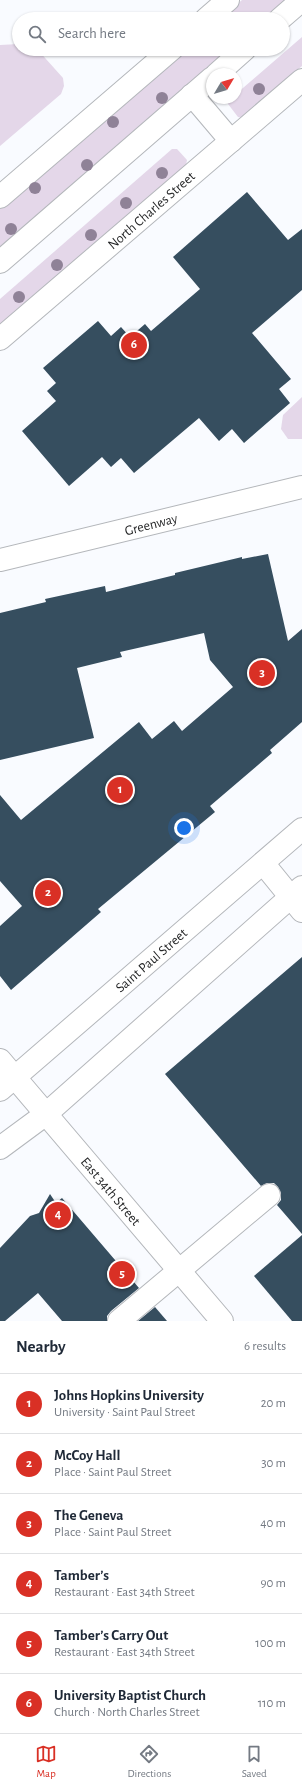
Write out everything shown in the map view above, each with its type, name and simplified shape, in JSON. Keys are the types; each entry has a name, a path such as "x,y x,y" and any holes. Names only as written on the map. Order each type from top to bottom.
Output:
{"street":[{"path":"214,12 228,0"},
{"path":"288,12 302,0"},
{"path":"0,197 164,56"},
{"path":"224,68 238,56"},
{"name":"North Charles Street","path":"0,339 302,80"},
{"path":"0,262 206,83"},
{"path":"192,95 231,141"},
{"name":"Greenway","path":"0,560 302,487"},
{"name":"Saint Paul Street","path":"7,1084 302,829"},
{"path":"0,1148 46,1114 298,899 262,863"},
{"name":"East 34th Street","path":"0,1060 7,1084 46,1114 222,1321"},
{"path":"120,1321 178,1270 269,1195"}],"shaded area":[{"path":"242,0 289,0 275,12 228,12"},
{"path":"302,37 302,66 243,118 238,117 228,104 242,104 242,89 280,56 290,56 290,47"},
{"path":"12,44 12,56 43,56 63,78 64,86 61,94 0,146 0,45"},
{"path":"177,56 225,56 211,68 206,68 206,72 0,251 0,209"},
{"path":"172,149 177,149 187,160 186,165 0,327 0,299"},
{"path":"302,397 302,439 288,439 281,429 283,415"}],"building":[{"path":"247,192 288,240 302,229 302,290 252,333 291,379 279,389 290,403 244,443 232,429 219,441 199,418 134,473 121,458 111,467 102,457 69,486 22,431 56,401 47,391 56,383 43,368 98,321 111,336 121,327 130,337 145,324 151,331 200,289 173,257"},
{"path":"268,554 288,641 302,629 302,722 270,750 272,753 210,806 215,812 98,909 101,912 11,990 0,976 0,926 22,906 0,881 0,795 21,820 139,722 152,739 174,721 182,731 233,687 210,660 204,633 120,652 122,657 77,668 94,738 0,760 0,613 46,602 45,599 105,586 106,592 175,575 175,573 242,557 242,559"},
{"path":"302,957 302,1234 277,1205 281,1200 281,1193 278,1187 274,1183 267,1183 261,1186 165,1074"},
{"path":"50,1194 56,1203 62,1198 139,1288 111,1311 107,1316 107,1321 62,1321 38,1293 5,1321 0,1321 0,1248 30,1216 39,1213"},
{"path":"302,1235 302,1321 292,1321 254,1276"},
{"path":"155,1307 167,1321 138,1321"}],"place":[{"name":"University Baptist Church","path":"134,345"},
{"name":"The Geneva","path":"262,673"},
{"name":"Johns Hopkins University","path":"120,790"},
{"name":"McCoy Hall","path":"48,893"},
{"name":"Tamber’s","path":"58,1215"},
{"name":"Tamber’s Carry Out","path":"122,1274"}]}
